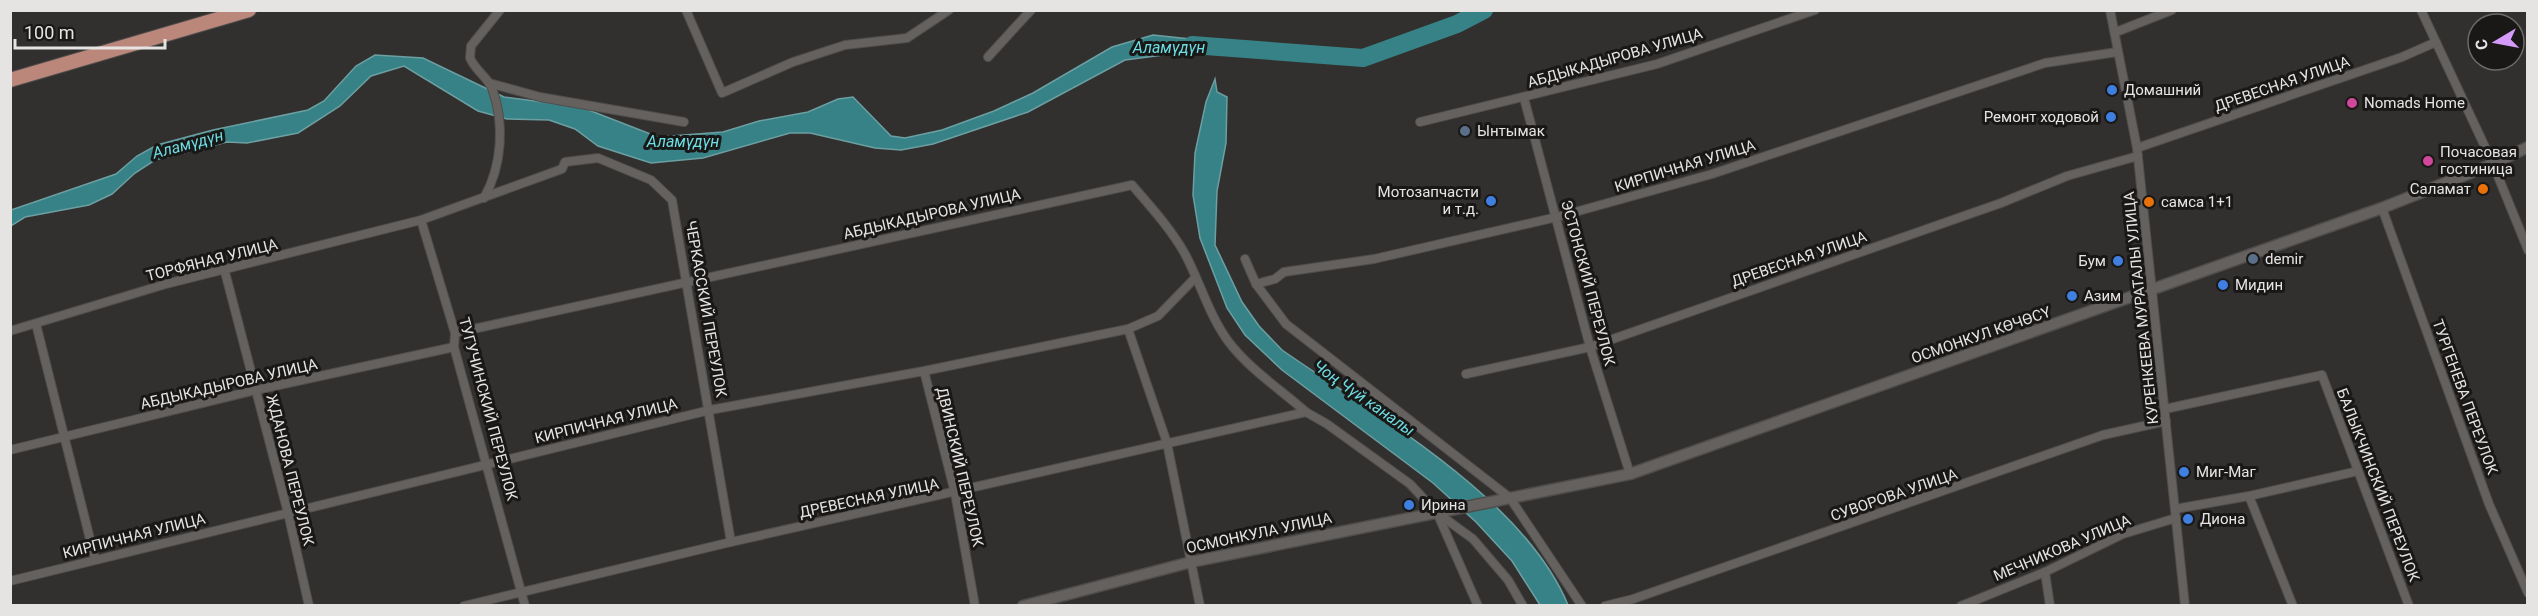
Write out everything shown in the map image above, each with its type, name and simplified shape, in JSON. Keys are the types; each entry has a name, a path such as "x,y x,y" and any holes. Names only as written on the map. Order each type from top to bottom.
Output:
{"main road":[{"path":"10,80 249,10"}],"street":[{"path":"484,198 495,179 499,161 499,121 491,86 473,66 470,58 471,46 500,10"},
{"path":"686,10 722,93 793,62 845,45 907,38 949,10"},
{"path":"988,57 1031,10"},
{"name":"АБДЫКАДЫРОВА УЛИЦА","path":"1420,122 1657,64 1815,10"},
{"name":"КУРЕНКЕЕВА МУРАТАЛЫ УЛИЦА","path":"2110,10 2137,152 2151,267 2151,291 2184,606"},
{"path":"2116,32 2172,10"},
{"path":"2421,10 2493,164 2528,250"},
{"name":"ДРЕВЕСНАЯ УЛИЦА","path":"1466,374 1590,347 2001,203 2067,176 2402,57 2436,42"},
{"name":"КИРПИЧНАЯ УЛИЦА","path":"1256,284 1275,279 1284,272 1374,259 1557,217 1712,174 2045,63 2117,52"},
{"path":"491,86 540,97 684,122"},
{"name":"ЭСТОНСКИЙ ПЕРЕУЛОК","path":"1524,98 1590,347 1630,474"},
{"name":"ОСМОНКУЛ КӨЧӨСҮ","path":"1507,498 1630,474 2382,208 2493,164 2528,147"},
{"name":"ЧЕРКАССКИЙ ПЕРЕУЛОК","path":"565,162 598,158 651,180 672,200 731,542"},
{"name":"ТОРФЯНАЯ УЛИЦА","path":"10,331 166,284 225,272 422,220 562,169 565,162"},
{"name":"АБДЫКАДЫРОВА УЛИЦА","path":"454,333 1132,185 1185,254 1227,339 1246,362 1306,412 1327,424 1410,484 1441,511"},
{"name":"ТУРГЕНЕВА ПЕРЕУЛОК","path":"2382,208 2489,504 2528,593"},
{"name":"ТУГУЧИНСКИЙ ПЕРЕУЛОК","path":"422,220 454,333 454,347 525,606"},
{"path":"1245,259 1256,284 1286,324 1507,498 1582,606"},
{"name":"ЖДАНОВА ПЕРЕУЛОК","path":"225,272 288,513 309,606"},
{"name":"КИРПИЧНАЯ УЛИЦА","path":"10,581 710,410 924,371 1128,329 1158,316 1195,278"},
{"path":"36,324 95,559"},
{"path":"1128,329 1167,443 1200,606"},
{"name":"АБДЫКАДЫРОВА УЛИЦА","path":"10,450 256,390 454,347"},
{"name":"ДВИНСКИЙ ПЕРЕУЛОК","path":"924,371 955,493 975,606"},
{"name":"БАЛЫКЧИНСКИЙ ПЕРЕУЛОК","path":"2165,409 2322,375 2409,606"},
{"name":"ДРЕВЕСНАЯ УЛИЦА","path":"464,606 731,542 955,493 1280,416 1306,412"},
{"name":"СУВОРОВА УЛИЦА","path":"1605,606 1633,599 2103,435 2166,422"},
{"name":"МЕЧНИКОВА УЛИЦА","path":"1961,606 2045,572 2123,534 2175,514 2358,471"},
{"path":"2249,496 2293,606"},
{"name":"ОСМОНКУЛА УЛИЦА","path":"1023,606 1191,562 1507,498"},
{"path":"1441,511 1478,606"},
{"path":"1441,511 1473,539 1508,580 1523,606"},
{"path":"2045,572 2049,606"}],"water":[{"path":"1153,35 1218,42 1215,53 1194,51 1125,60 1028,112 933,144 901,150 875,148 810,133 790,133 703,158 651,163 598,146 575,129 549,120 507,119 478,111 404,66 371,76 340,106 298,133 247,143 227,142 155,160 135,173 112,194 89,205 25,217 11,226 11,210 116,174 137,156 157,145 213,130 308,110 324,101 356,66 375,55 423,58 504,97 581,107 658,137 723,132 759,121 808,112 838,99 853,97 891,136 905,138 942,130 994,111 1033,93 1112,47"},
{"path":"1215,79 1217,92 1227,97 1226,143 1217,191 1215,245 1242,302 1259,326 1282,350 1402,431 1483,494 1518,529 1547,566 1568,605 1540,605 1512,561 1476,522 1433,483 1282,370 1245,335 1227,308 1200,238 1193,195 1195,153 1206,102"}],"waterway":[{"name":"Аламүдүн","path":"1192,45 1363,58 1457,24 1484,10"}],"place":[{"name":"Домашний","path":"2112,90"},
{"name":"Nomads Home","path":"2352,103"},
{"name":"Ремонт ходовой","path":"2111,117"},
{"name":"Ынтымак","path":"1465,131"},
{"name":"Почасовая гостиница","path":"2428,161"},
{"name":"Саламат","path":"2483,189"},
{"name":"Мотозапчасти и т.д.","path":"1491,201"},
{"name":"самса 1+1","path":"2149,202"},
{"name":"demir","path":"2253,259"},
{"name":"Бум","path":"2118,261"},
{"name":"Мидин","path":"2223,285"},
{"name":"Азим","path":"2072,296"},
{"name":"Миг-Маг","path":"2184,472"},
{"name":"Ирина","path":"1409,505"},
{"name":"Диона","path":"2188,519"}],"water label":[{"name":"Чоң Чүй каналы","path":"1364,398"}]}
